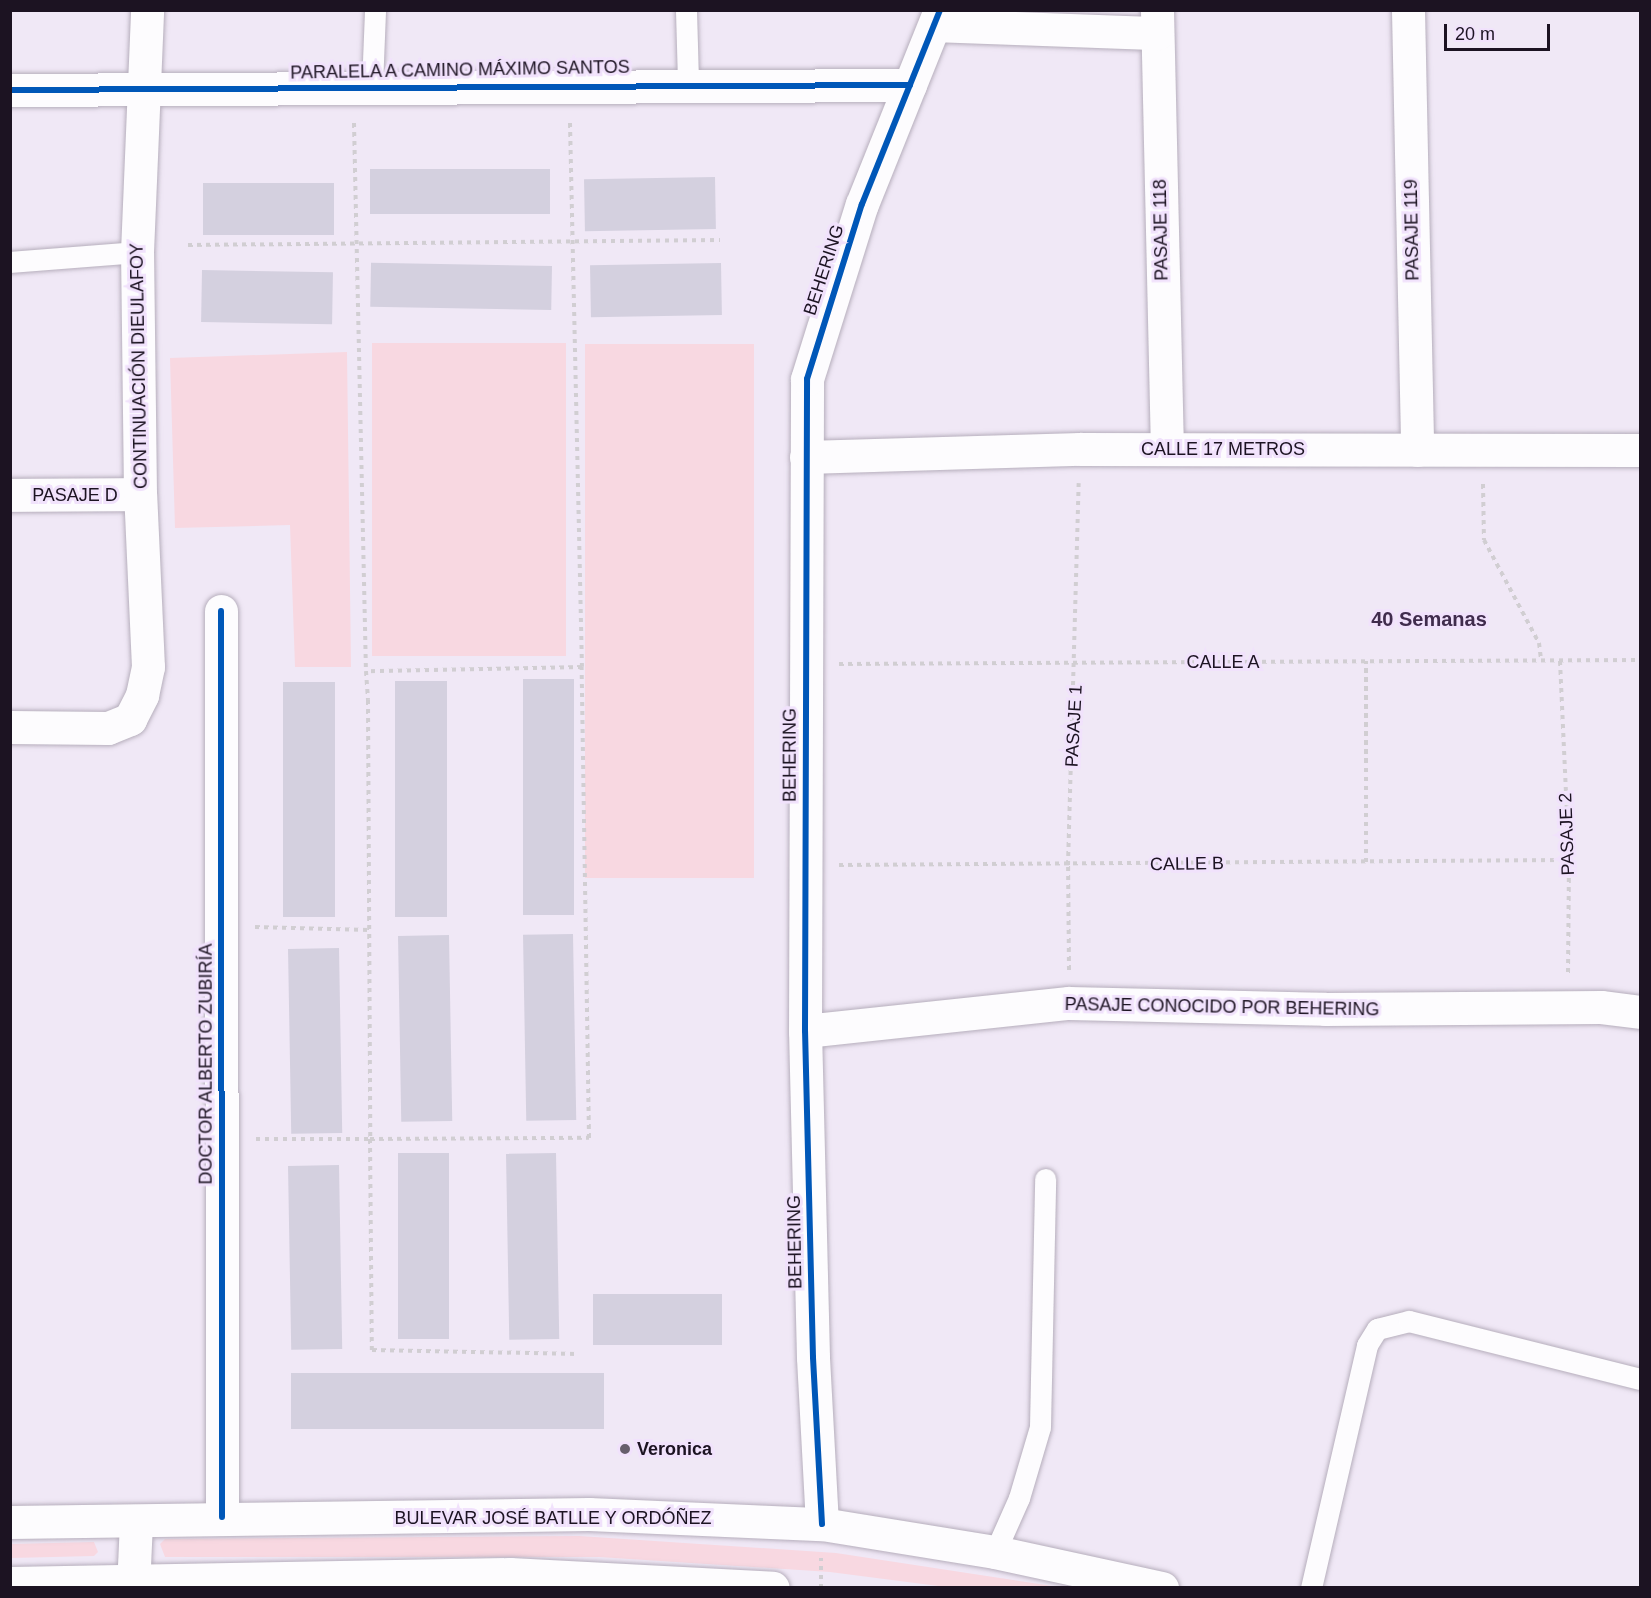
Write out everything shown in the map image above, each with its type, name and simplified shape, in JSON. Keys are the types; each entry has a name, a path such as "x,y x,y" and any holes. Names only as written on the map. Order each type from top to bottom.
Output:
{"street":[{"name":"CONTINUACIÓN DIEULAFOY","path":"10,727 108,728 130,719 142,695 147,667 140,494 137,252 147,10"},
{"name":"PASAJE 119","path":"1408,10 1417,450"},
{"path":"938,18 1157,22"},
{"name":"BEHERING","path":"822,1524 812,1349 806,1031 807,379 823,320 862,204 938,18"},
{"name":"PASAJE 118","path":"1157,22 1167,449"},
{"name":"PARALELA A CAMINO MÁXIMO SANTOS","path":"10,90 688,83 910,85"},
{"name":"CALLE 17 METROS","path":"806,457 1080,449 1641,450"},
{"name":"PASAJE D","path":"10,495 140,494"},
{"name":"DOCTOR ALBERTO ZUBIRÍA","path":"221,611 222,1517"},
{"name":"PASAJE CONOCIDO POR BEHERING","path":"806,1031 1070,1003 1325,1009 1568,1007 1636,1020"},
{"name":"BULEVAR JOSÉ BATLLE Y ORDÓÑEZ","path":"10,1522 136,1521 222,1517 589,1514 822,1524 995,1552 1162,1587"},
{"path":"134,1585 136,1521"},
{"path":"10,1583 134,1585 510,1574 764,1587"}],"lane":[{"path":"372,86 375,10"},
{"path":"686,10 688,83"},
{"path":"10,262 137,252"},
{"path":"995,1552 1019,1498 1040,1427 1045,1179"},
{"path":"1311,1587 1367,1345 1377,1329 1409,1320 1641,1379"}],"path":[{"path":"354,122 366,671 372,1350 577,1354"},
{"path":"221,1139 589,1138 570,123"},
{"path":"188,245 720,240"},
{"path":"1482,450 1484,540 1539,643 1542,660"},
{"path":"1366,661 1366,862"},
{"path":"366,671 582,668"},
{"path":"221,926 369,930"}],"shaded area":[{"path":"372,343 566,343 566,656 372,656"},
{"path":"585,344 754,344 754,878 585,878"},
{"path":"347,352 351,667 295,667 290,525 175,528 170,358"},
{"path":"579,1536 836,1553 1059,1587 946,1587 830,1572 599,1557 165,1557 160,1544 165,1539"},
{"path":"94,1542 98,1552 94,1556 11,1558 11,1544"}],"building":[{"path":"370,169 550,169 550,214 370,214"},
{"path":"715,177 716,229 585,231 584,179"},
{"path":"203,183 334,183 334,235 203,235"},
{"path":"371,263 552,266 551,310 370,307"},
{"path":"721,263 722,315 591,317 590,265"},
{"path":"202,270 333,272 332,324 201,322"},
{"path":"523,679 574,679 574,915 523,915"},
{"path":"395,681 447,681 447,917 395,917"},
{"path":"283,682 335,682 335,917 283,917"},
{"path":"573,934 576,1120 526,1121 523,935"},
{"path":"449,935 452,1121 401,1122 398,936"},
{"path":"339,948 342,1133 291,1134 288,949"},
{"path":"398,1153 449,1153 449,1339 398,1339"},
{"path":"556,1153 559,1339 509,1340 506,1154"},
{"path":"339,1165 342,1349 291,1350 288,1166"},
{"path":"593,1294 722,1294 722,1345 593,1345"},
{"path":"291,1373 604,1373 604,1429 291,1429"}],"cycle path":[{"path":"822,1524 813,1357 805,1031 807,379 862,204 940,10"},
{"path":"10,90 910,85"},
{"path":"221,611 222,1517"}],"place":[{"name":"Veronica","path":"625,1449"}],"district":[{"name":"40 Semanas","path":"1429,619"}]}
